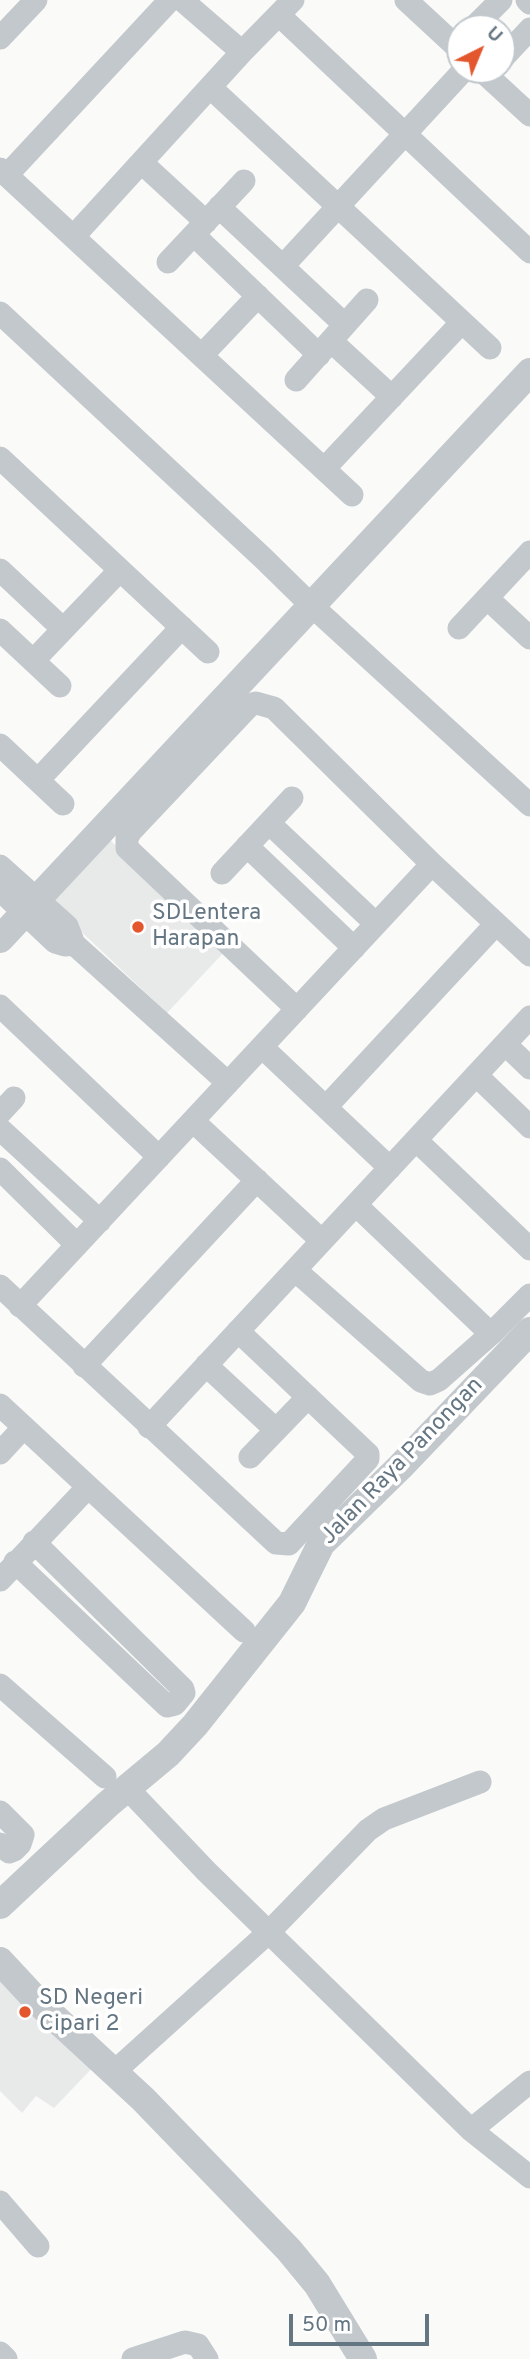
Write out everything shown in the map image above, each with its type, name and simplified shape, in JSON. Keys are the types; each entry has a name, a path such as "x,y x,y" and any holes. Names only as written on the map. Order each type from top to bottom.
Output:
{"street":[{"path":"0,38 36,0"},
{"path":"170,0 3,172 352,495"},
{"path":"182,0 242,52"},
{"path":"406,0 446,35"},
{"path":"486,14 500,0"},
{"path":"74,236 286,7 405,132 530,252"},
{"path":"516,43 530,29"},
{"path":"283,266 451,84"},
{"path":"503,84 530,116"},
{"path":"211,89 490,348"},
{"path":"142,163 206,221 283,266 332,340 391,397"},
{"path":"168,262 244,181"},
{"path":"206,221 258,296 332,340"},
{"path":"202,355 258,296"},
{"path":"296,380 367,300"},
{"path":"0,313 305,599 530,803"},
{"path":"324,469 462,322"},
{"path":"0,939 15,889 530,372"},
{"path":"0,458 208,652"},
{"path":"459,628 530,552"},
{"path":"33,661 120,569"},
{"path":"0,570 63,629"},
{"path":"487,598 530,638"},
{"path":"38,780 182,627"},
{"path":"0,630 60,686"},
{"path":"297,1009 127,848 127,838 131,831 250,705 256,703 274,708 432,864 530,955"},
{"path":"0,745 63,804"},
{"path":"222,873 292,798"},
{"path":"269,823 376,924"},
{"path":"247,846 354,948"},
{"path":"20,1306 432,864"},
{"path":"15,889 55,942 74,944 228,1083"},
{"path":"326,1107 496,924"},
{"path":"0,1006 159,1157"},
{"path":"149,1427 530,1017"},
{"path":"505,1044 530,1068"},
{"path":"262,1047 390,1168"},
{"path":"476,1075 530,1127"},
{"path":"193,1121 322,1241"},
{"path":"0,1129 100,1221"},
{"path":"415,1140 530,1249"},
{"path":"0,1169 77,1245"},
{"path":"84,1366 257,1180"},
{"path":"356,1205 491,1334"},
{"path":"295,1270 421,1381 430,1384 439,1380 491,1334 530,1295"},
{"path":"0,1286 276,1543 289,1544 368,1456 238,1331"},
{"name":"Jalan Raya Panongan","path":"0,1905 116,1783 168,1754 195,1725 292,1603 321,1544 400,1467 530,1331"},
{"path":"206,1365 276,1430"},
{"path":"250,1457 308,1397"},
{"path":"0,1405 244,1631"},
{"path":"0,1454 24,1427"},
{"path":"0,1580 88,1487"},
{"path":"15,1562 167,1706 176,1704 184,1693 183,1689 34,1542"},
{"path":"0,1685 116,1783 471,2130 530,2177"},
{"path":"115,2071 269,1931 368,1829 383,1819 480,1782"},
{"path":"0,1812 23,1835 20,1844 9,1852 0,1844"},
{"path":"0,1961 40,2004 115,2071 297,2259 317,2284 363,2359"},
{"path":"471,2130 530,2082"},
{"path":"0,2203 38,2246"},
{"path":"132,2359 185,2342 198,2345 207,2359"},
{"path":"0,2353 6,2359"}],"shaded area":[{"name":"SDLentera Harapan","path":"110,840 226,950 167,1013 51,903"},
{"name":"SD Negeri Cipari 2","path":"0,1963 99,2061 54,2108 36,2096 22,2113 0,2091"}],"place":[{"name":"SDLentera Harapan","path":"138,927"},
{"name":"SD Negeri Cipari 2","path":"25,2012"}]}
